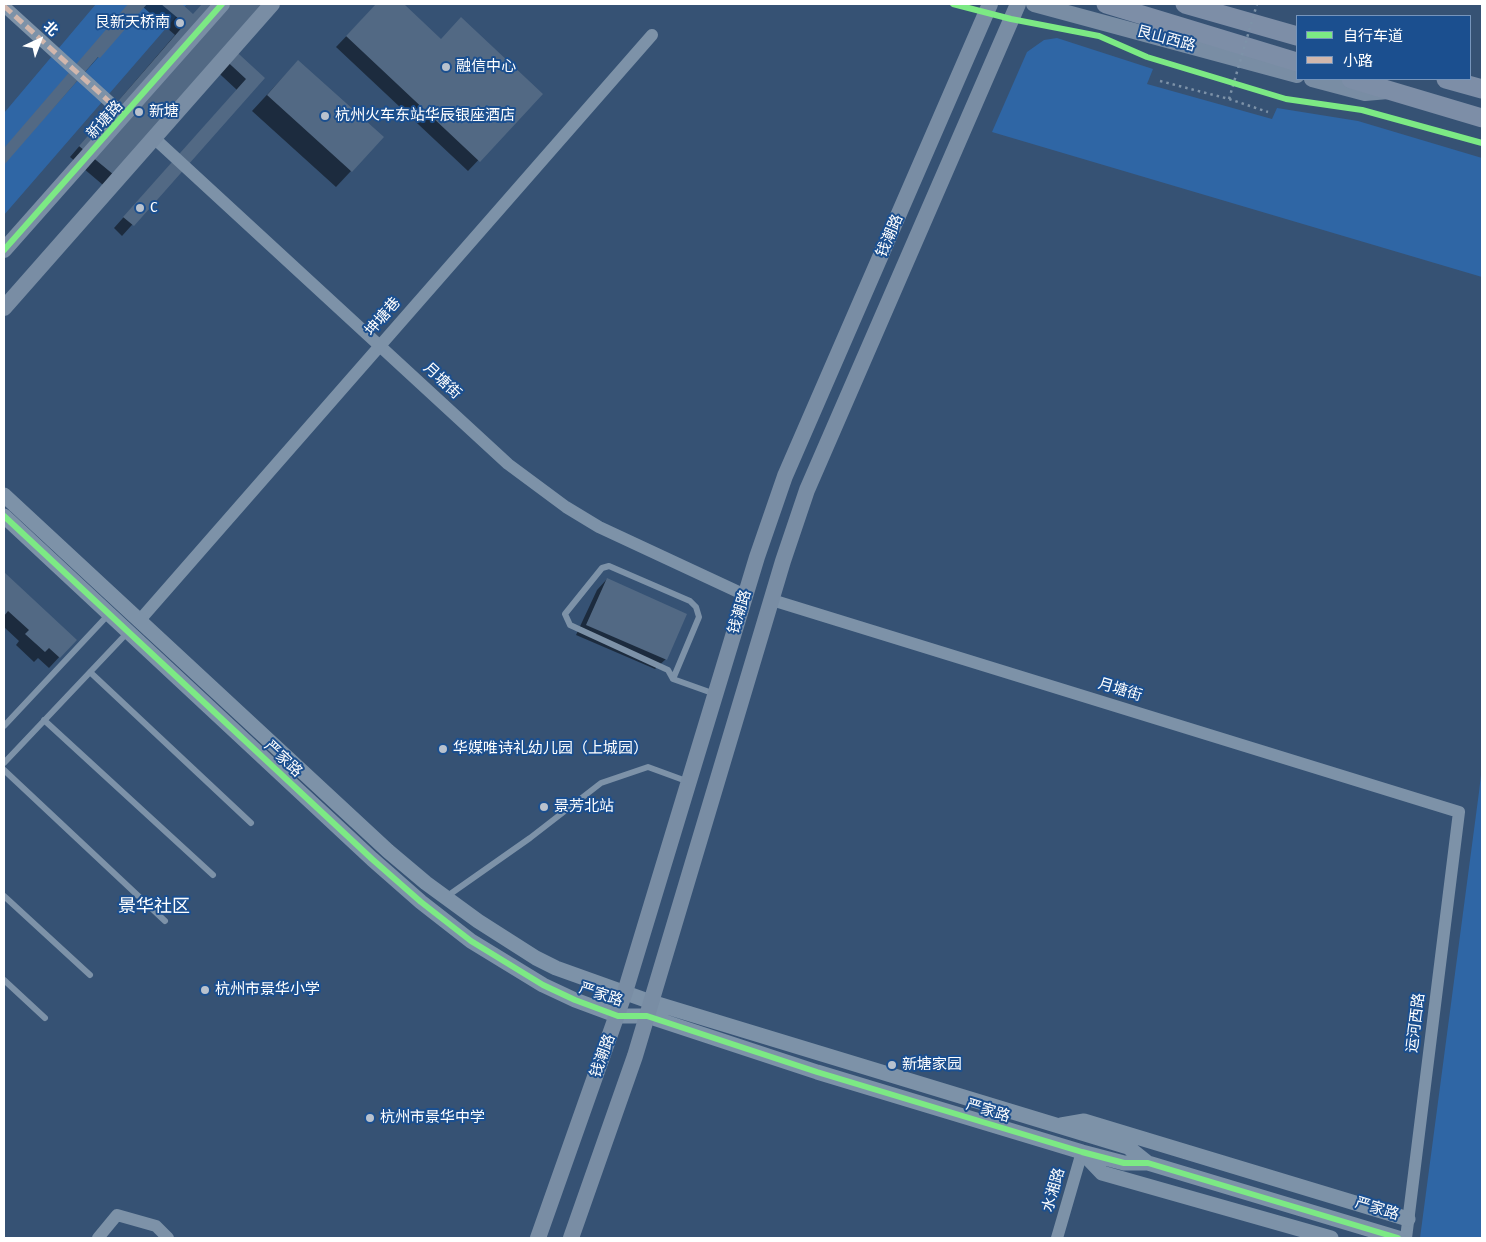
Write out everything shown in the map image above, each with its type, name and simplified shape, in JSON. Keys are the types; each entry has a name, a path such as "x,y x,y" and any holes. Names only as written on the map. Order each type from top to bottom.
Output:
{"main road":[{"name":"新塘路","path":"4,250 125,116 222,4"},
{"path":"4,308 272,4"},
{"name":"钱潮路","path":"538,1238 626,992 745,596 785,476 990,4"},
{"name":"钱潮路","path":"571,1238 649,1009 772,600 815,468 1018,4"},
{"name":"艮山西路","path":"1034,4 1296,75"},
{"name":"艮山西路","path":"1106,4 1296,62"},
{"path":"1185,4 1296,36"},
{"path":"1316,80 1365,93 1389,90"},
{"path":"1354,80 1482,118"},
{"path":"1450,80 1482,89"}],"street":[{"path":"4,6 125,116"},
{"name":"坤塘巷","path":"140,621 652,35"},
{"name":"月塘街","path":"154,138 508,464 566,507 599,527 745,596"},
{"name":"严家路","path":"4,495 388,851 445,898 496,934 536,958 556,968 626,992 649,1009 817,1072 1082,1152 1124,1163 1148,1163 1398,1238"},
{"name":"严家路","path":"4,516 372,859 428,907 471,940 543,985 575,1000 618,1016 649,1009 1058,1126 1128,1147 1148,1163"},
{"name":"月塘街","path":"772,600 1459,812"},
{"name":"运河西路","path":"1406,1238 1459,812"},
{"name":"严家路","path":"1058,1126 1084,1121 1408,1219"},
{"name":"严家路","path":"1082,1152 1102,1173 1331,1238"},
{"name":"水湘路","path":"1057,1238 1082,1152"},
{"path":"98,1238 117,1215 156,1226 168,1238"}],"lane":[{"path":"673,678 699,617 696,607 690,601 609,566 602,568 565,614 570,625 668,670 673,678 716,694"},
{"path":"4,726 109,614"},
{"path":"4,763 128,632"},
{"path":"90,672 251,823"},
{"path":"44,720 213,875"},
{"path":"445,898 530,838 601,783 648,767 689,782"},
{"path":"4,770 165,921"},
{"path":"4,896 90,975"},
{"path":"4,980 45,1018"}],"path":[{"path":"1229,99 1257,4"},
{"path":"1160,81 1229,99 1268,112"},
{"path":"1230,82 1239,85"}],"shaded area":[{"path":"96,4 187,4 4,215 4,113"},
{"path":"1057,38 1153,69 1147,84 1272,119 1277,108 1358,121 1482,158 1482,277 992,132 1027,52 1044,40"},
{"path":"1482,766 1482,1238 1420,1238 1479,792"}],"building":[{"path":"128,4 147,4 4,165 4,148"},
{"name":"新塘","path":"161,4 182,4 193,14 202,4 263,4 228,44 265,78 134,226 123,217 246,79 219,54 114,175 79,146 185,24"},
{"name":"融信中心","path":"376,4 404,4 441,39 461,17 543,94 480,162 346,36"},
{"name":"杭州火车东站华辰银座酒店","path":"298,60 384,137 352,172 267,95"},
{"path":"4,572 77,640 60,658 49,648 45,652 25,634 29,630 8,611 4,616"},
{"path":"607,578 687,614 667,660 586,625"}],"marked path":[{"path":"4,6 125,116"}],"cycle path":[{"path":"4,250 222,4"},
{"path":"953,4 1011,19 1099,36 1147,57 1286,99 1362,110 1482,143"},
{"path":"4,516 372,859 421,902 471,941 543,985 575,1000 618,1016 647,1016 817,1072 1082,1152 1124,1163 1148,1163 1398,1238"}],"place":[{"name":"艮新天桥南","path":"180,23"},
{"name":"融信中心","path":"446,67"},
{"name":"新塘","path":"139,112"},
{"name":"杭州火车东站华辰银座酒店","path":"325,116"},
{"name":"C","path":"140,208"},
{"name":"华媒唯诗礼幼儿园（上城园）","path":"443,749"},
{"name":"景芳北站","path":"544,807"},
{"name":"杭州市景华小学","path":"205,990"},
{"name":"新塘家园","path":"892,1065"},
{"name":"杭州市景华中学","path":"370,1118"}],"district":[{"name":"景华社区","path":"154,907"}]}
